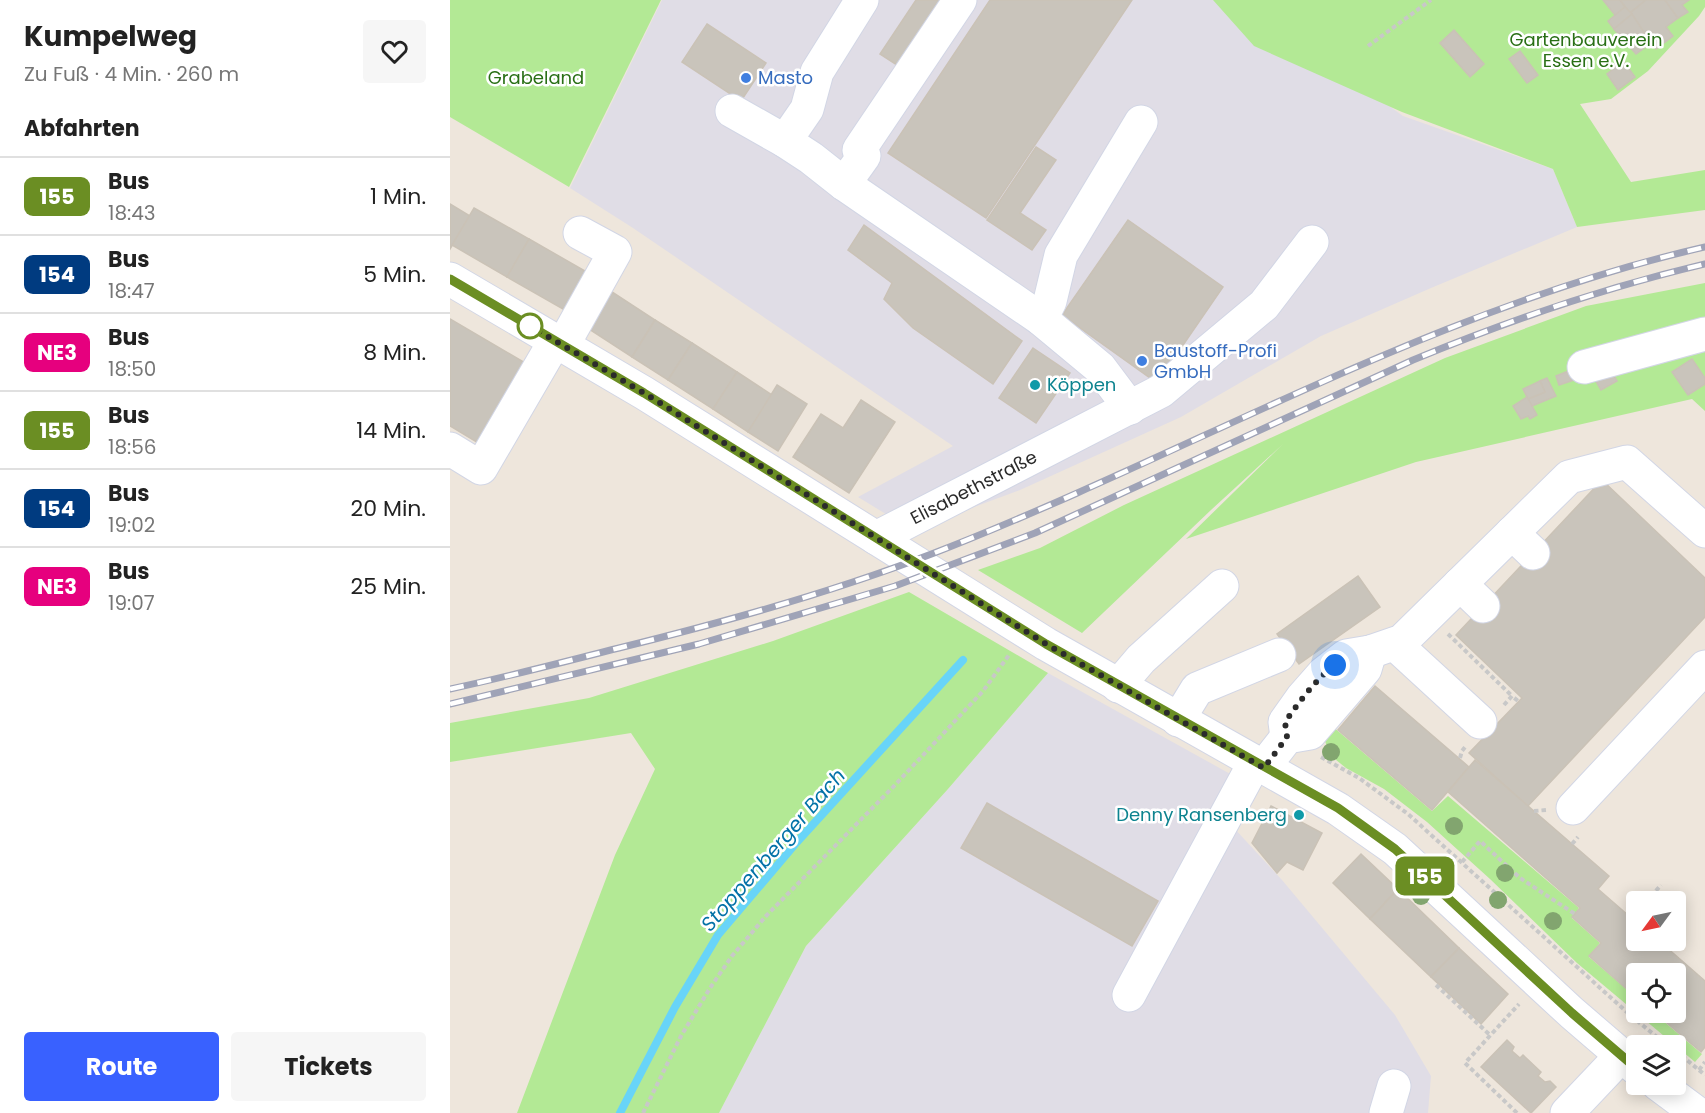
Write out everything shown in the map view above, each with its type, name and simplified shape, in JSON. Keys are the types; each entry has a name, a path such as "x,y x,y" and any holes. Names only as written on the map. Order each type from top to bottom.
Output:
{"street":[{"path":"785,141 807,109 817,72 862,0"},
{"path":"844,184 864,156 859,150 960,0"},
{"path":"732,111 811,158 844,184 1041,320 1100,368 1130,408"},
{"path":"1041,320 1050,301 1061,255 1141,122"},
{"path":"450,449 481,468 562,345 615,252 580,233"},
{"name":"Elisabethstraße","path":"876,538 1161,392 1263,305 1312,242"},
{"path":"562,345 641,243"},
{"path":"450,279 644,393 1024,631 1178,720 1338,808 1395,849 1572,1013 1626,1059"},
{"path":"1584,368 1705,334"},
{"path":"1129,995 1260,765 1287,737 1285,722 1324,673 1346,657 1402,641 1429,615 1472,595 1568,497 1569,477 1627,462 1705,531"},
{"path":"1118,686 1141,659 1222,586"},
{"path":"1383,648 1480,722"},
{"path":"1178,720 1197,689 1279,655"},
{"path":"1573,808 1705,667"},
{"path":"1560,982 1572,1013"},
{"path":"1579,1109 1626,1065"},
{"path":"1673,1095 1697,1113"}],"path":[{"path":"1368,46 1431,0"},
{"path":"1429,615 1512,696"},
{"path":"643,1113 681,1036 732,956 766,916 897,784 983,691 1024,631"},
{"path":"1462,862 1480,841 1520,878 1575,914"},
{"path":"1656,891 1661,885"},
{"path":"1436,985 1490,1035"},
{"path":"1517,1113 1465,1063 1522,1000"},
{"path":"1686,1059 1705,1075"},
{"path":"1699,1070 1705,1062"}],"shaded area":[{"path":"662,0 1236,0 1403,116 1553,169 1577,227 1321,336 1181,417 1020,490 912,530 858,497 953,446 633,228 570,188"},
{"path":"1048,673 1252,786 1234,828 1282,880 1395,1015 1431,1076 1428,1113 719,1113 806,946 948,789"}],"green space":[{"name":"Grabeland","path":"450,0 661,0 569,187 450,117"},
{"name":"Gartenbauverein Essen e.V.","path":"1213,0 1705,0 1705,7 1699,16 1648,71 1611,99 1580,104 1631,182 1705,170 1705,210 1577,227 1553,169 1402,112 1254,46"},
{"path":"1705,283 1705,411 1692,399 1416,462 1186,539 1283,444 1082,633 978,570 1040,548 1124,505 1445,358 1586,306"},
{"path":"909,592 1048,673 948,789 806,946 719,1113 517,1113 615,855 655,769 631,733 450,762 450,723 589,698 773,641"},
{"path":"1332,726 1432,811 1448,796 1579,908 1572,918 1600,943 1589,957 1626,988 1626,1004 1577,963 1427,822 1384,789 1346,768 1330,755 1325,741"},
{"path":"1649,1023 1666,1023 1680,1035 1663,1035"},
{"path":"1686,1040 1702,1054 1695,1062 1686,1054"}],"building":[{"path":"916,0 944,0 900,67 880,54"},
{"path":"990,0 1132,0 986,218 888,153"},
{"path":"1603,0 1620,0 1625,7 1615,15"},
{"path":"1622,0 1646,0 1630,13"},
{"path":"1646,0 1665,0 1678,18 1666,27 1673,36 1656,49 1630,13"},
{"path":"1665,0 1689,0 1682,5 1688,12 1678,18"},
{"path":"1625,7 1632,14 1614,29 1608,21"},
{"path":"1632,14 1651,43 1636,54 1614,29"},
{"path":"707,24 766,63 741,101 682,62"},
{"path":"1454,30 1484,64 1470,77 1440,43"},
{"path":"1520,51 1538,75 1527,83 1509,59"},
{"path":"1622,59 1635,77 1618,90 1607,74 1612,70 1610,67"},
{"path":"1036,147 1056,160 1020,213 1046,230 1032,250 987,220"},
{"path":"450,204 470,216 450,249"},
{"path":"474,208 529,239 507,277 452,245"},
{"path":"1128,220 1223,287 1157,383 1062,315"},
{"path":"864,225 1022,341 993,384 913,328 884,299 892,283 848,250"},
{"path":"529,239 592,275 570,313 507,277"},
{"path":"612,292 655,320 632,357 589,329"},
{"path":"450,319 527,364 480,444 450,426"},
{"path":"655,320 692,343 668,380 632,357"},
{"path":"692,343 737,372 713,409 668,380"},
{"name":"Köppen","path":"1033,348 1070,373 1036,423 999,398"},
{"path":"1692,359 1705,378 1705,384 1688,395 1672,372"},
{"path":"1609,367 1617,381 1601,390 1593,376"},
{"path":"1576,368 1580,378 1559,385 1556,376"},
{"path":"737,372 772,395 748,432 713,409"},
{"path":"1547,378 1556,396 1532,406 1528,399 1545,392 1540,381"},
{"path":"1540,381 1545,392 1528,399 1523,389"},
{"path":"777,385 807,404 778,451 748,432"},
{"path":"1527,397 1537,415 1530,419 1528,416 1521,419 1513,406"},
{"path":"861,400 895,422 849,493 793,457 821,414 843,428"},
{"path":"1602,480 1705,578 1705,617 1528,806 1469,753 1522,698 1456,635"},
{"path":"1358,576 1380,607 1299,664 1277,634"},
{"path":"1375,686 1469,767 1432,810 1338,730"},
{"path":"1475,760 1609,876 1598,889 1626,913 1626,951 1671,951 1684,963 1626,963 1626,988 1589,956 1601,943 1572,917 1580,908 1448,792"},
{"path":"987,803 1158,901 1132,946 961,848"},
{"path":"1271,806 1322,833 1303,870 1287,862 1277,873 1252,843"},
{"path":"1361,854 1398,889 1370,919 1333,883"},
{"path":"1398,889 1459,948 1431,977 1370,919"},
{"path":"1459,948 1508,994 1481,1024 1431,977"},
{"path":"1686,964 1705,981 1705,1047 1701,1052 1686,1039 1686,1035 1681,1035 1667,1023 1686,1023"},
{"path":"1507,1040 1514,1047 1512,1051 1520,1058 1523,1055 1541,1072 1538,1076 1545,1082 1550,1081 1556,1087 1531,1113 1481,1067"}],"waterway":[{"name":"Stoppenberger Bach","path":"620,1113 675,1007 718,935 797,842 963,660"}],"railway":[{"path":"450,689 704,626 787,603 911,562 1046,507 1416,342 1511,305 1607,273 1705,247"},
{"path":"450,704 699,644 895,586 1035,533 1449,345 1593,294 1705,264"}],"bus line":[{"name":"155","path":"450,279 644,393 1046,644 1124,690 1338,808 1395,849 1626,1060"}],"place":[{"name":"Masto","path":"746,78"},
{"name":"Baustoff-Profi GmbH","path":"1142,361"},
{"name":"Köppen","path":"1035,385"},
{"name":"Denny Ransenberg","path":"1299,815"}],"route":[{"path":"530,326 644,393 1046,644 1264,768 1287,737 1285,722 1302,698 1324,673 1335,665"}]}
